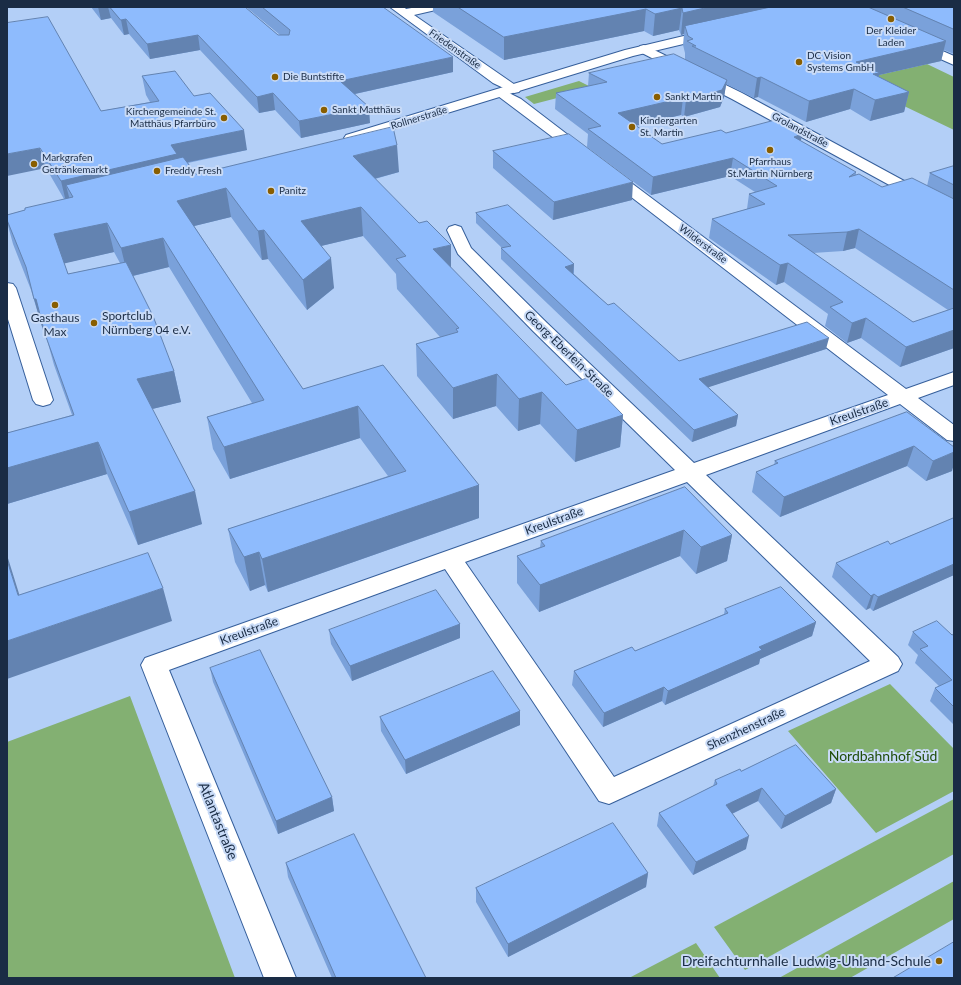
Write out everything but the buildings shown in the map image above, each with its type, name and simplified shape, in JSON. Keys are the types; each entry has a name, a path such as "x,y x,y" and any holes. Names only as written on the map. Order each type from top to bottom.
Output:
{"street":[{"path":"400,10 436,7"},
{"name":"Friedenstraße","path":"400,10 498,80 508,91"},
{"name":"Rollnerstraße","path":"339,142 644,49 727,30"},
{"path":"906,39 954,61"},
{"name":"Grolandstraße","path":"644,49 764,111 954,214"},
{"name":"Wilderstraße","path":"508,91 516,102 954,435"},
{"name":"Georg-Eberlein-Straße","path":"454,230 464,250 690,472"},
{"path":"7,288 43,400"},
{"name":"Kreulstraße","path":"154,665 954,378"},
{"name":"Shenzhenstraße","path":"450,558 609,792 889,664 763,540 690,472"},
{"name":"Atlantastraße","path":"154,665 280,978"}],"green space":[{"path":"927,64 954,77 954,130 852,81"},
{"path":"579,81 589,86 588,90 534,104 525,97"},
{"name":"Nordbahnhof Süd","path":"890,684 954,749 954,791 876,833 788,731"},
{"path":"130,696 235,978 7,978 7,742"},
{"path":"954,799 954,854 745,970 714,927"},
{"path":"954,881 954,919 850,978 779,978"},
{"path":"696,943 720,978 629,978"}],"place":[{"name":"Der Kleider Laden","path":"891,19"},
{"name":"DC Vision Systems GmbH","path":"799,62"},
{"name":"Die Buntstifte","path":"275,77"},
{"name":"Sankt Martin","path":"657,97"},
{"name":"Sankt Matthäus","path":"324,110"},
{"name":"Kirchengemeinde St. Matthäus Pfarrbüro","path":"224,118"},
{"name":"Kindergarten St. Martin","path":"632,127"},
{"name":"Pfarrhaus St.Martin Nürnberg","path":"770,150"},
{"name":"Markgrafen Getränkemarkt","path":"34,164"},
{"name":"Freddy Fresh","path":"157,171"},
{"name":"Panitz","path":"271,191"},
{"name":"Gasthaus Max","path":"55,305"},
{"name":"Sportclub Nürnberg 04 e.V.","path":"94,323"},
{"name":"Dreifachturnhalle Ludwig-Uhland-Schule","path":"939,961"}]}
